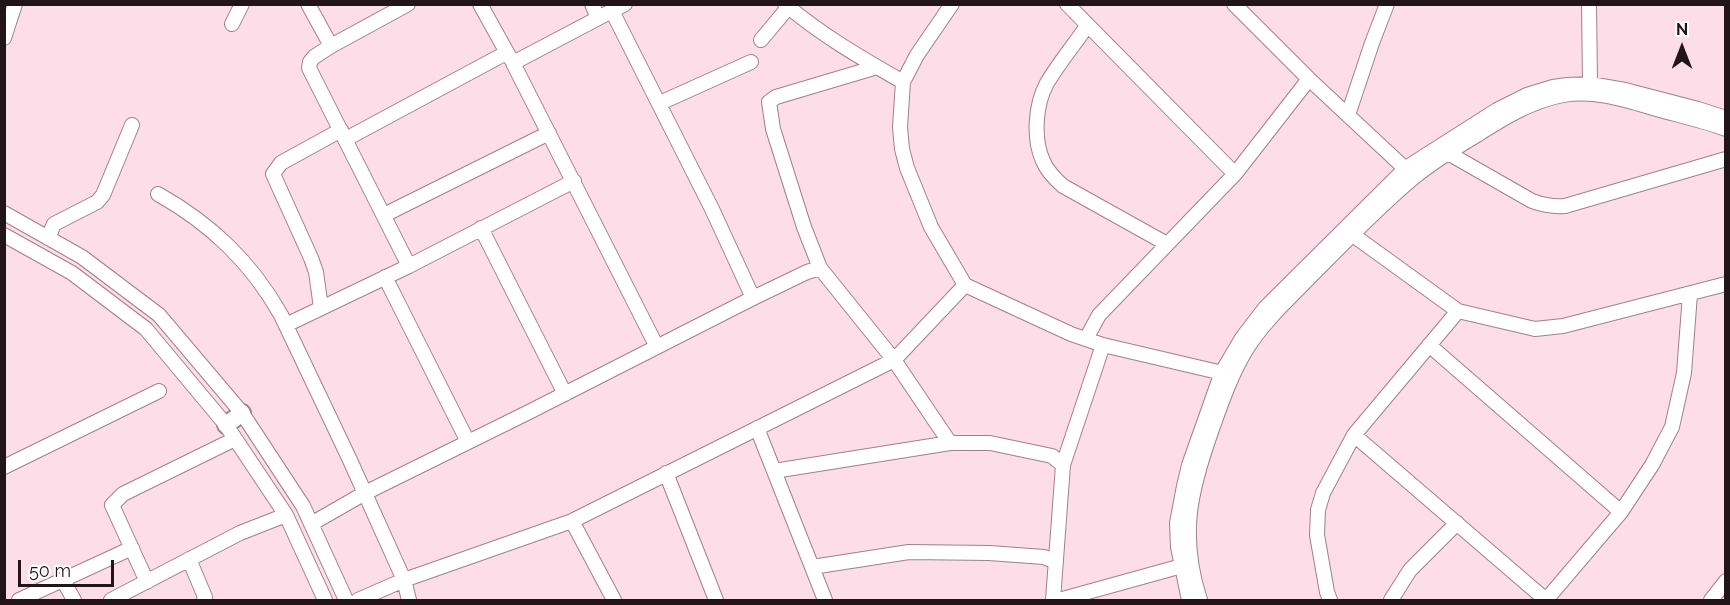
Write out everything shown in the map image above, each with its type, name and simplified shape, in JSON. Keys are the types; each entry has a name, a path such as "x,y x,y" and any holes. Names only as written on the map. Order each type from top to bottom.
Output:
{"street":[{"path":"4,38 15,4"},
{"path":"232,24 242,4"},
{"path":"308,4 331,46"},
{"path":"408,4 331,46 314,57 309,68 409,266"},
{"path":"480,4 549,133 657,347"},
{"path":"592,4 598,18"},
{"path":"952,4 917,55 903,82 900,127 907,168 931,227 964,285 1071,334 1103,345 1227,374"},
{"path":"1066,4 1235,174"},
{"path":"1234,4 1309,79 1410,173"},
{"path":"1348,115 1387,4"},
{"path":"1589,4 1590,84"},
{"path":"760,40 788,5 877,67 903,82"},
{"path":"321,308 316,272 311,258 273,174 281,163 619,8 660,104 753,298"},
{"path":"1087,26 1046,85 1037,123 1038,142 1043,160 1052,176 1063,186 1167,244"},
{"path":"660,104 751,62"},
{"path":"877,67 776,97 769,102 773,129 804,227 820,268 894,360 950,443"},
{"path":"1086,339 1099,315 1235,174 1309,79"},
{"path":"1200,600 1178,547 1177,523 1189,465 1242,338 1265,308 1410,173 1497,110 1527,95 1553,87 1590,84 1625,90 1725,118"},
{"path":"1445,149 1528,106 1565,95 1603,95 1653,107 1725,129"},
{"path":"48,238 54,224 98,202 132,125"},
{"path":"384,215 549,133"},
{"path":"1445,149 1532,201 1556,207 1725,159"},
{"path":"286,325 409,266 573,181"},
{"path":"158,194 191,213 223,239 269,294 286,325 404,580 409,600"},
{"path":"4,213 82,257 159,315 242,413 303,506 346,600"},
{"path":"481,228 565,394"},
{"path":"1348,231 1458,311 1535,329 1563,326 1725,284"},
{"path":"4,235 72,273 146,329 236,439 286,515 325,600"},
{"path":"311,524 364,493 753,298 820,268"},
{"path":"385,277 468,442"},
{"path":"358,600 404,580 572,520 894,360 964,285"},
{"path":"1354,435 1546,600 1621,512 1652,465 1672,427 1684,373 1690,294"},
{"path":"1330,600 1317,535 1318,510 1323,493 1354,435 1458,311"},
{"path":"1053,600 1063,465 1103,345"},
{"path":"1429,345 1621,512"},
{"path":"4,467 159,391"},
{"path":"226,425 242,413"},
{"path":"757,428 825,600"},
{"path":"147,582 112,505 123,494 236,439"},
{"path":"774,471 950,443 990,443 1052,456 1063,465"},
{"path":"666,473 716,600"},
{"path":"111,600 240,533 286,515"},
{"path":"572,520 614,600"},
{"path":"1392,600 1410,570 1457,523"},
{"path":"19,600 132,548"},
{"path":"812,567 909,552 989,553 1044,557 1056,562"},
{"path":"189,560 205,597 204,600"},
{"path":"1059,600 1185,565"},
{"path":"1185,565 1189,600"},
{"path":"63,580 74,600"},
{"path":"1711,600 1725,581"}]}
